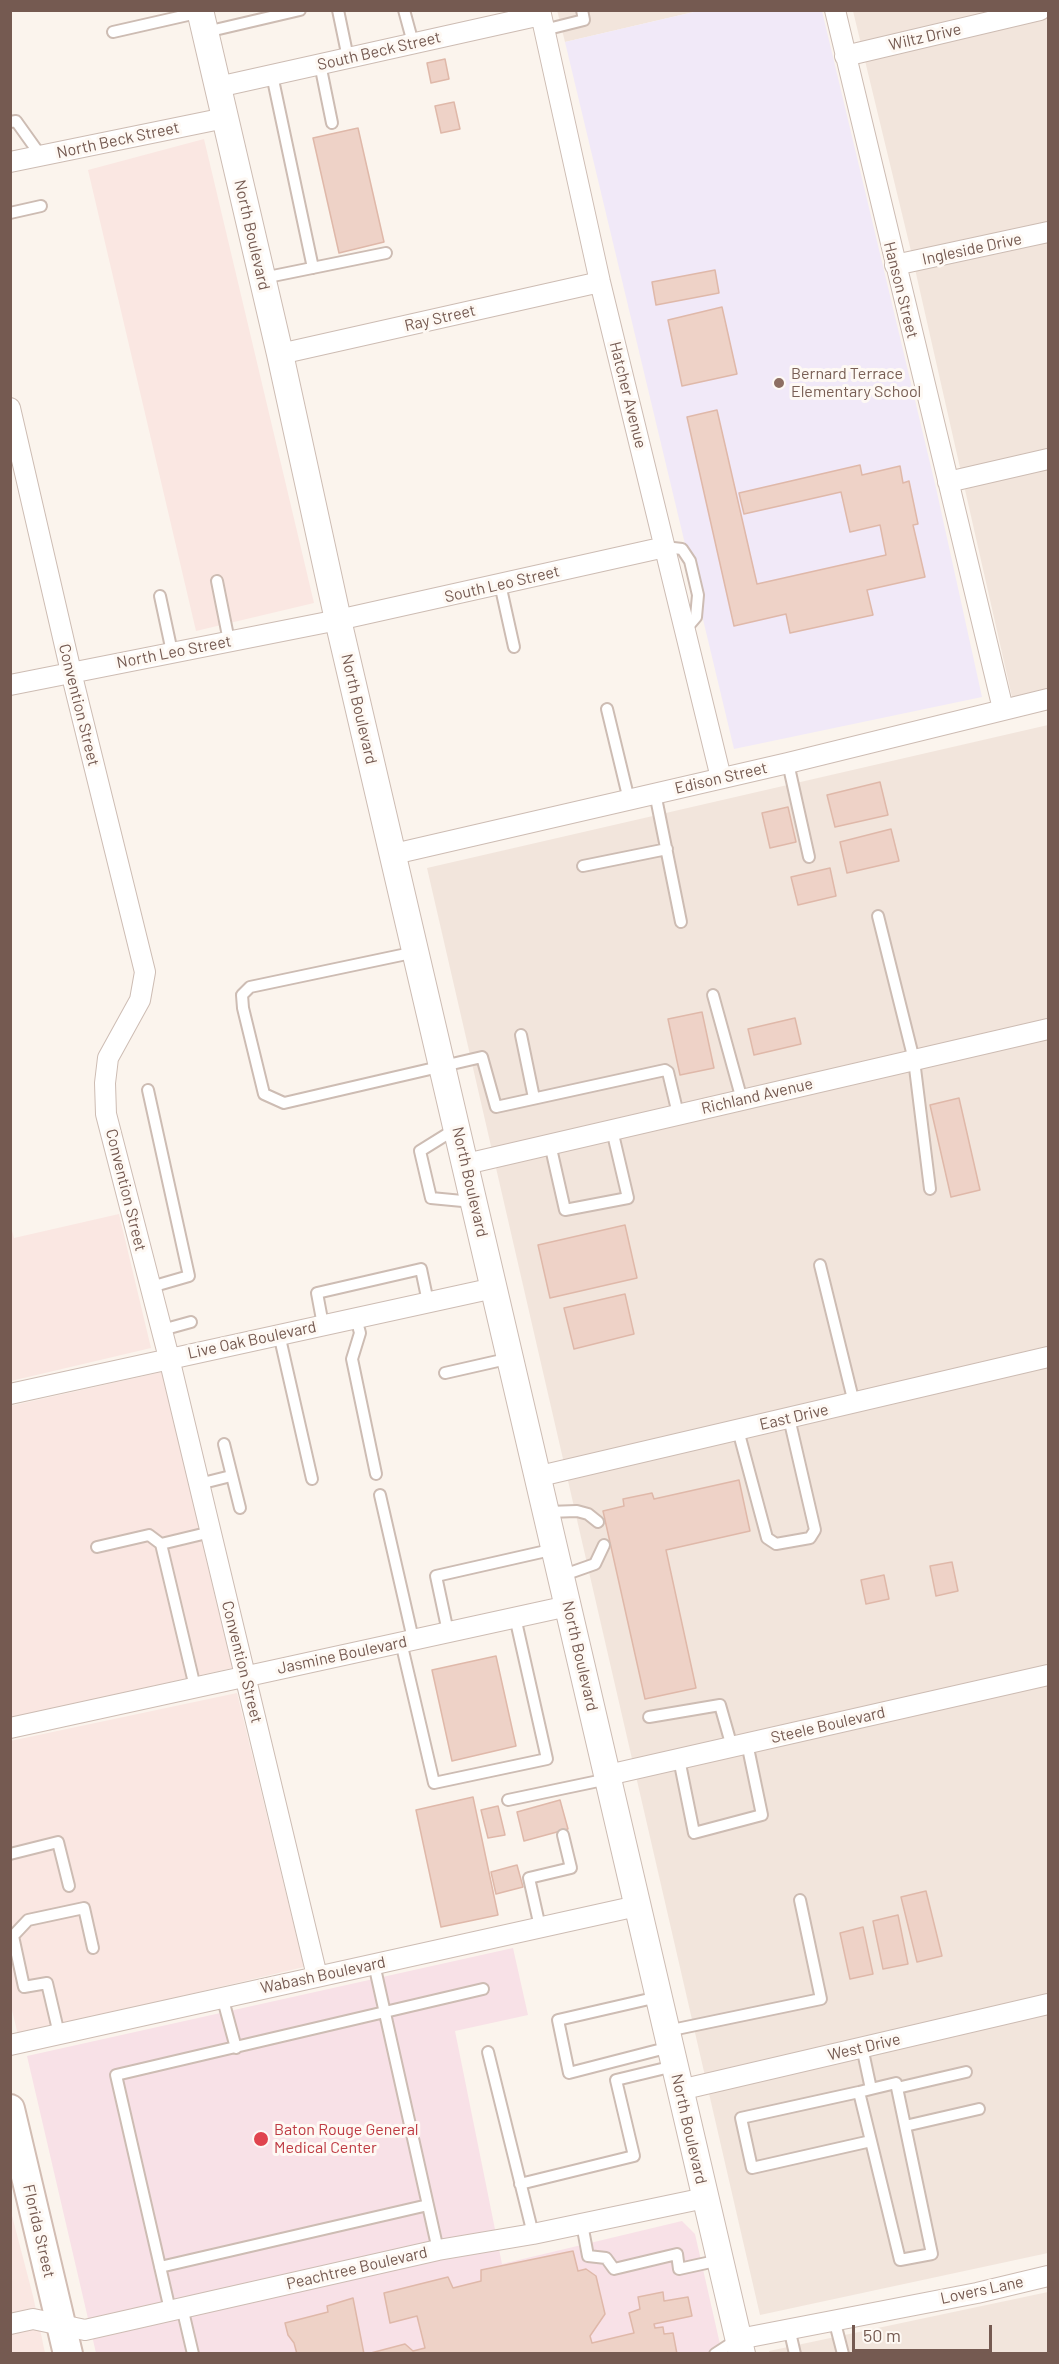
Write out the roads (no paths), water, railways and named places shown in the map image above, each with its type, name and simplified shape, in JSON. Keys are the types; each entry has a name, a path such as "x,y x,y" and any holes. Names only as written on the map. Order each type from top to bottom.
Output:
{"main road":[{"name":"Florida Street","path":"10,2109 68,2354"}],"street":[{"name":"Hanson Street","path":"835,10 1003,709"},
{"name":"Wiltz Drive","path":"845,56 1040,10"},
{"name":"North Boulevard","path":"202,18 280,354 338,620 540,1476 672,2058 741,2346"},
{"name":"South Beck Street","path":"218,87 542,18"},
{"name":"Hatcher Avenue","path":"542,18 600,282 721,778"},
{"name":"North Beck Street","path":"10,162 225,118"},
{"name":"Ingleside Drive","path":"895,265 1048,232"},
{"name":"Ray Street","path":"280,354 600,282"},
{"name":"Convention Street","path":"10,408 71,672 145,972 140,1000 108,1058 105,1083 106,1114 169,1358 317,1976"},
{"path":"948,482 1048,459"},
{"name":"South Leo Street","path":"338,620 665,548"},
{"name":"North Leo Street","path":"10,686 338,620"},
{"name":"Edison Street","path":"393,854 788,763 1048,699"},
{"name":"Richland Avenue","path":"466,1164 1048,1029"},
{"name":"Live Oak Boulevard","path":"10,1394 494,1288"},
{"name":"East Drive","path":"540,1476 1048,1357"},
{"name":"Jasmine Boulevard","path":"10,1728 568,1606"},
{"name":"Steele Boulevard","path":"608,1777 1048,1675"},
{"name":"Wabash Boulevard","path":"10,2045 222,1996 637,1906"},
{"name":"West Drive","path":"672,2058 862,2047 1048,2004"},
{"name":"Peachtree Boulevard","path":"10,2324 33,2319 85,2330 438,2250 533,2234 705,2198"},
{"name":"Lovers Lane","path":"741,2346 789,2328 977,2293 1048,2276"}],"lane":[{"path":"113,32 202,18 300,10"},
{"path":"338,10 348,58"},
{"path":"404,10 413,44"},
{"path":"542,18 584,20 582,10"},
{"path":"320,64 332,123"},
{"path":"272,75 313,268"},
{"path":"10,122 16,121 40,156"},
{"path":"10,213 41,206"},
{"path":"262,278 386,253"},
{"path":"217,582 229,641"},
{"path":"500,584 514,647"},
{"path":"160,596 172,652"},
{"path":"607,709 629,800"},
{"path":"788,763 809,857"},
{"path":"655,793 681,922"},
{"path":"583,866 667,849"},
{"path":"878,916 914,1060 930,1189"},
{"path":"417,952 250,987 242,995 243,1008 264,1094 284,1103 482,1057 496,1107 665,1070 668,1072 678,1114"},
{"path":"713,995 742,1100"},
{"path":"521,1035 534,1098"},
{"path":"148,1090 189,1276 151,1287"},
{"path":"458,1127 420,1151 431,1198 474,1202"},
{"path":"550,1144 565,1210 628,1198 612,1130"},
{"path":"820,1265 854,1403"},
{"path":"323,1325 317,1293 421,1269 428,1302"},
{"path":"356,1318 360,1333 352,1359 376,1474"},
{"path":"162,1330 191,1322"},
{"path":"279,1334 312,1479"},
{"path":"445,1373 511,1358"},
{"path":"738,1430 767,1538 776,1544 810,1538 815,1530 789,1418"},
{"path":"224,1444 240,1508"},
{"path":"199,1484 231,1476"},
{"path":"380,1495 434,1784 547,1759 515,1617"},
{"path":"548,1512 577,1511 588,1514 598,1522"},
{"path":"161,1544 211,1532"},
{"path":"97,1547 149,1535 161,1544 195,1687"},
{"path":"561,1576 595,1564 604,1545"},
{"path":"448,1632 436,1576 555,1549"},
{"path":"649,1718 720,1705 739,1745 762,1815 694,1833 679,1759"},
{"path":"508,1800 608,1777"},
{"path":"540,1927 529,1878 571,1868 563,1834"},
{"path":"10,1854 58,1842 69,1886"},
{"path":"520,2184 634,2156 615,2080 820,1999 800,1900"},
{"path":"59,2034 47,1983 24,1987 13,1936 28,1920 84,1908 93,1948"},
{"path":"374,1964 383,2013 438,2250"},
{"path":"193,2354 160,2267 116,2075 483,1989"},
{"path":"222,1996 236,2048"},
{"path":"658,1997 558,2020 569,2073 672,2058"},
{"path":"862,2047 871,2089"},
{"path":"488,2052 533,2234"},
{"path":"897,2088 966,2072"},
{"path":"859,2092 871,2141 900,2260 932,2254 896,2083 741,2118 752,2168 871,2141"},
{"path":"905,2126 979,2109"},
{"path":"160,2267 428,2205"},
{"path":"582,2224 588,2256 606,2258 614,2269 676,2254 679,2269 720,2260"},
{"path":"834,2319 843,2354"},
{"path":"789,2328 795,2354"},
{"path":"715,2354 741,2346"}],"place":[{"name":"Bernard Terrace Elementary School","path":"779,383"},
{"name":"Baton Rouge General Medical Center","path":"261,2139"}]}
